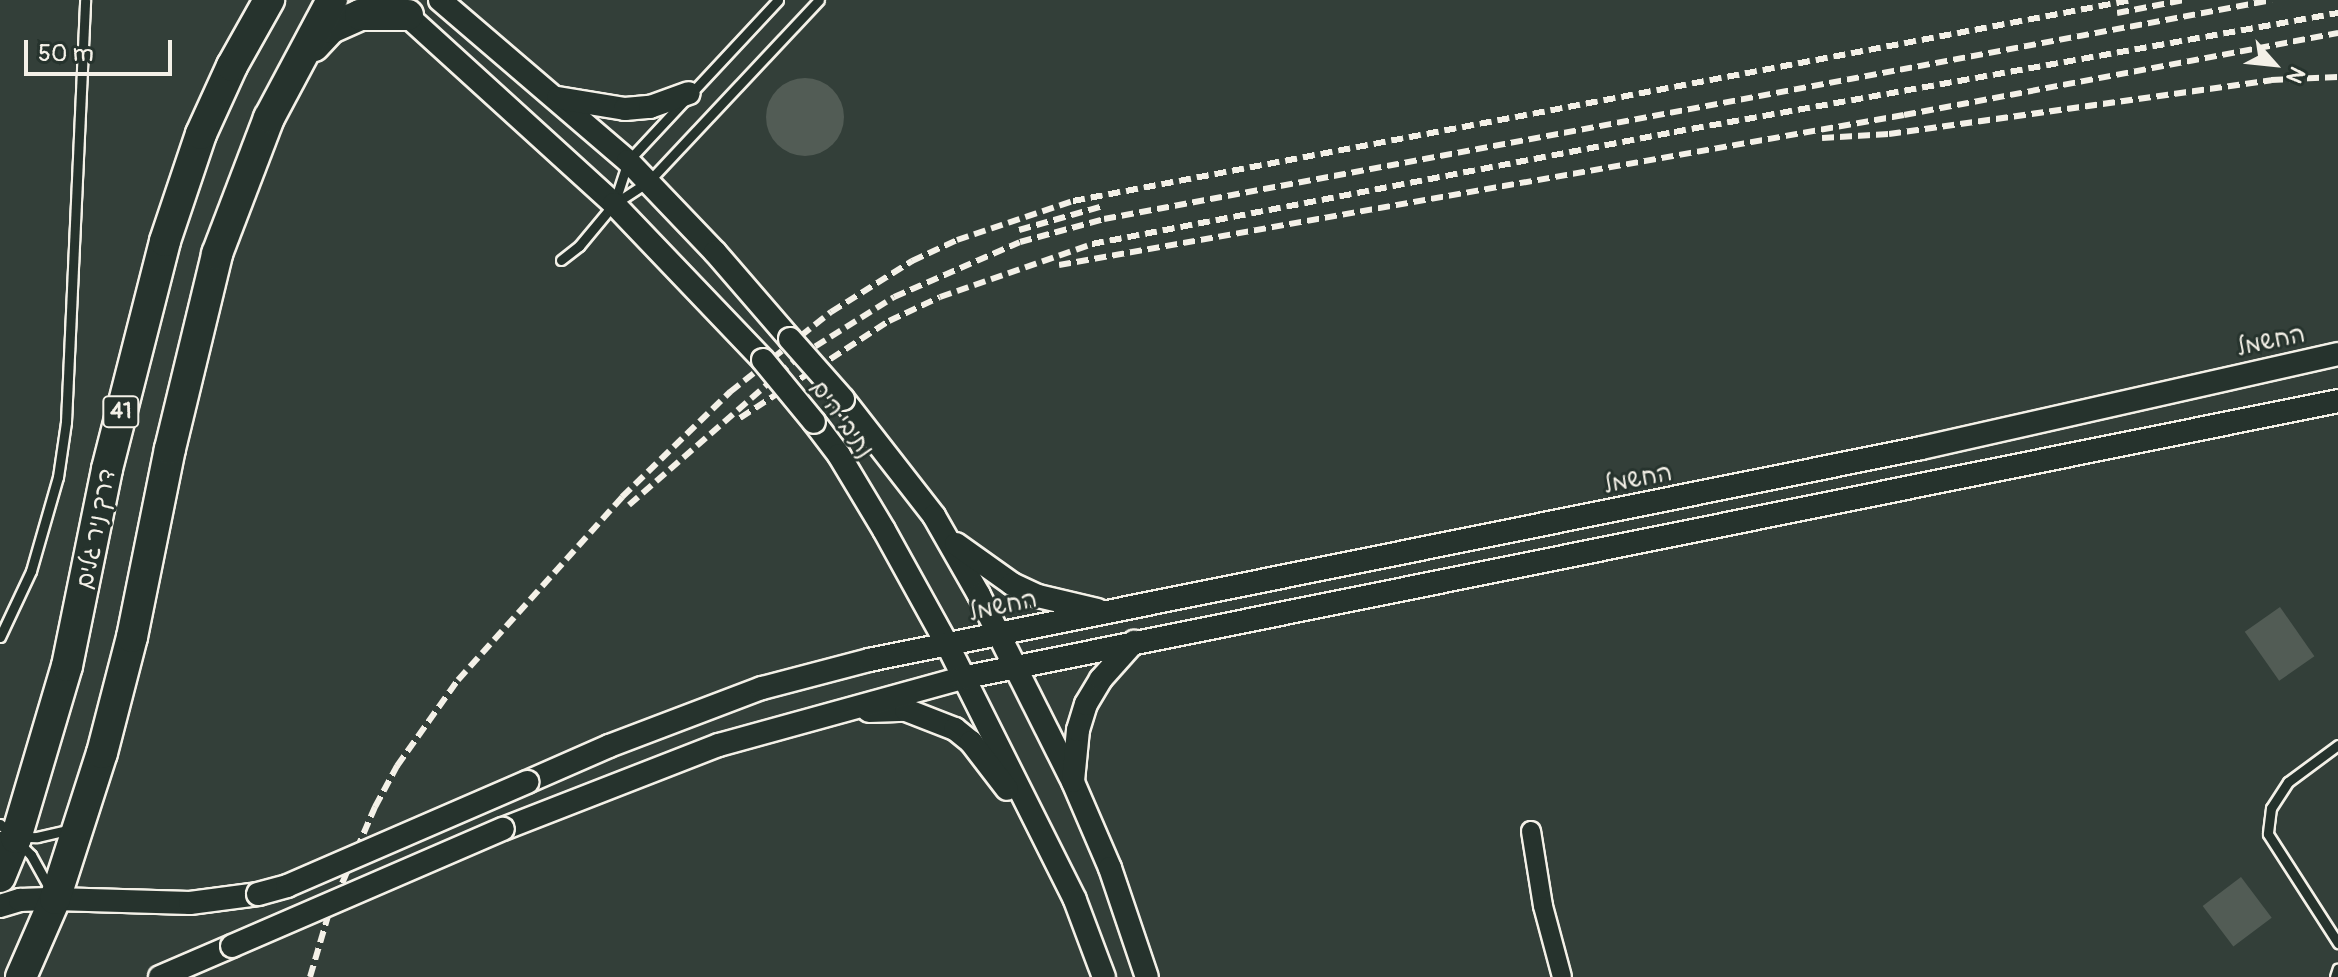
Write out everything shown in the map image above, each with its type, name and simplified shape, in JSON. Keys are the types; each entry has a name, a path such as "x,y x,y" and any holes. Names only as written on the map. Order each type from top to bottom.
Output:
{"highway":[{"path":"232,66 245,0"},
{"name":"דרך ניר גלים","path":"5,833 54,718 80,617 107,469 154,276 201,134 232,66 269,0"},
{"name":"41","path":"21,977 55,899 102,753 132,637 170,449 217,254 269,118 332,0"},
{"path":"296,70 331,28 360,15 399,7"},
{"name":"41","path":"0,877 5,833"}],"street":[{"name":"נתיבי הים","path":"442,1 649,181 744,284 906,477 947,536 1073,782 1110,868 1147,977"},
{"name":"נתיבי הים","path":"399,7 614,204 763,360 839,455 947,644 1075,900 1104,977"},
{"path":"557,98 625,109 650,107 689,93"},
{"name":"החשמל","path":"0,906 20,900 55,899 190,903 258,894 287,886 609,746 762,688 999,633 1921,448 2338,354"},
{"path":"160,977 503,829 705,750 828,713 1016,666 2338,401"},
{"path":"947,536 1012,584 1038,596 1106,612"},
{"path":"1073,782 1078,730 1086,704 1101,679 1134,642"},
{"path":"828,713 906,710 955,729 971,742 1039,831"},
{"path":"1531,831 1543,906 1562,977"}],"lane":[{"path":"0,637 35,559 58,477 66,422 85,0"},
{"path":"614,204 628,161 778,0"},
{"path":"561,260 579,246 614,204 649,181 819,0"},
{"path":"2338,745 2288,782 2271,808 2268,834 2338,943"},
{"path":"5,833 56,834 79,826"},
{"path":"5,833 43,872 55,899"},
{"path":"2335,977 2338,968"}],"shaded area":[{"path":"0,0 2338,0 2338,977 0,977"}],"building":[{"path":"805,78 820,81 833,89 841,102 844,117 841,132 833,145 820,153 805,156 790,153 777,145 769,132 766,117 769,102 777,89 790,81"},
{"path":"2280,607 2314,656 2279,681 2245,632"},
{"path":"2241,877 2272,918 2233,947 2203,906"}],"railway":[{"path":"310,977 328,916 375,807 397,766 458,680 622,497 730,392 831,312 912,261 957,240 1073,201 2132,0"},
{"path":"2117,13 2184,0"},
{"path":"629,505 800,356 894,297 1020,242 1104,219 2272,0"},
{"path":"740,418 889,321 940,297 1092,244 1674,132 2338,13"},
{"path":"1059,265 1904,115 2338,33"},
{"path":"1822,138 1889,134 2271,80 2338,77"},
{"path":"1019,230 1103,206"}]}
